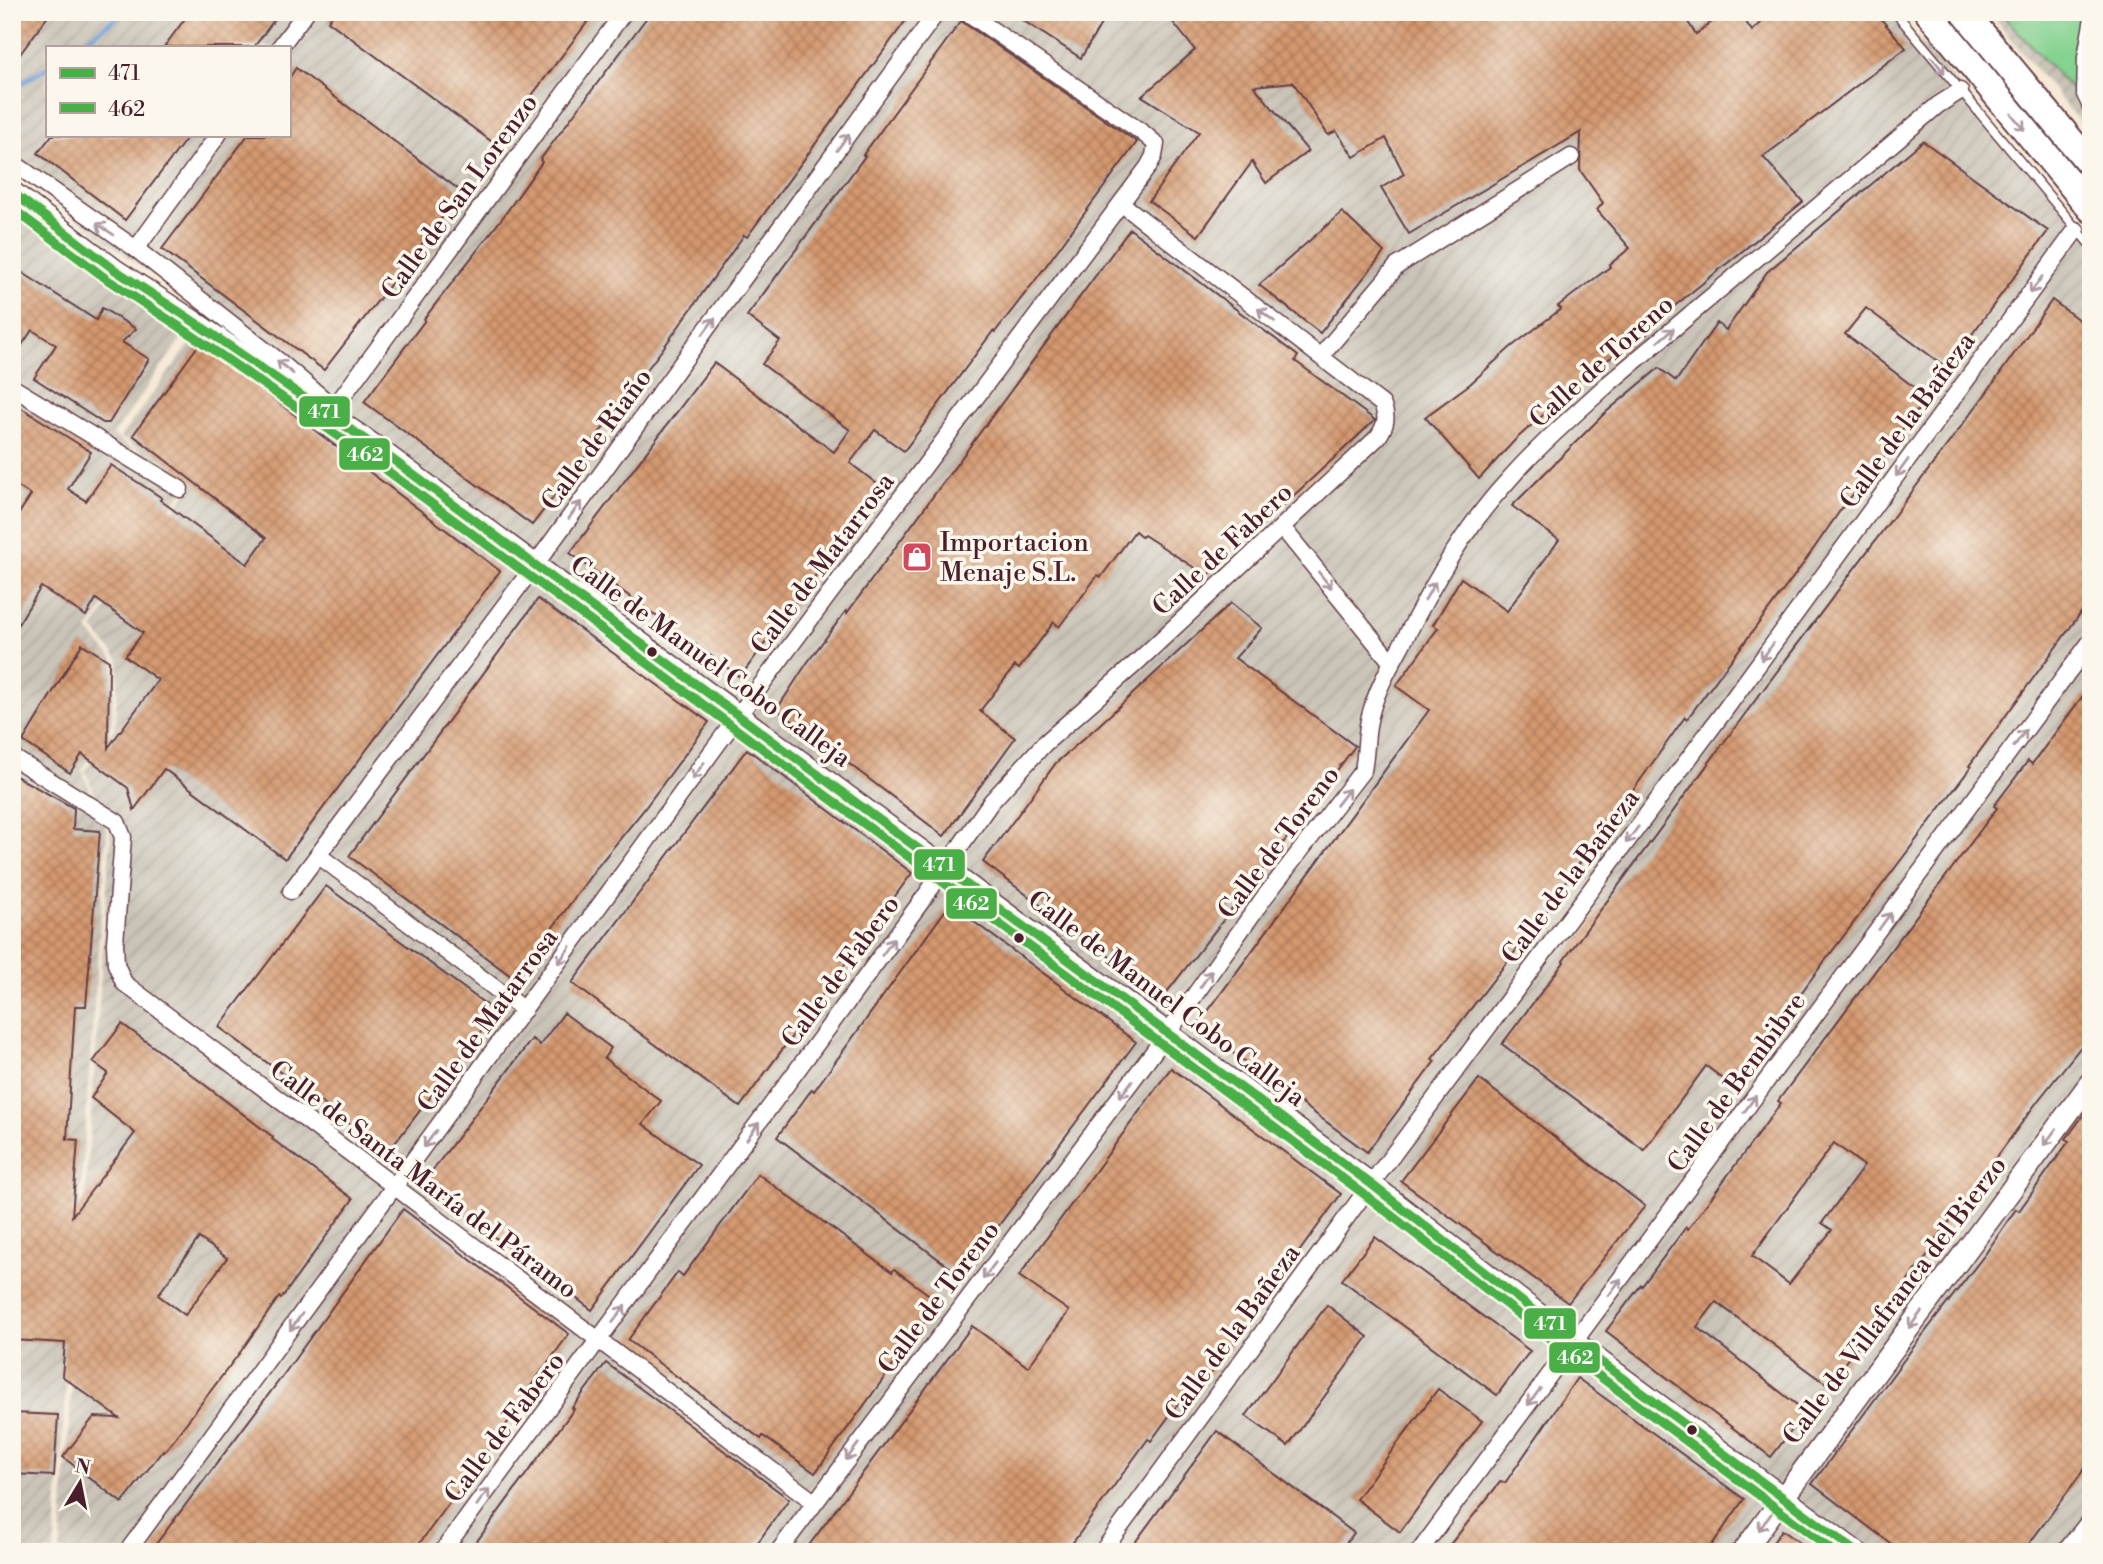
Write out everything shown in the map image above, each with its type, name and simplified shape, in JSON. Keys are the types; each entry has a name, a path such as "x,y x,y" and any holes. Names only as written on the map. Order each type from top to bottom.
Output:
{"main road":[{"path":"1928,12 2084,219"},
{"path":"1964,12 2091,165"}],"street":[{"path":"282,46 306,12"},
{"name":"Calle de San Lorenzo","path":"334,408 624,12"},
{"name":"Calle de Riaño","path":"291,891 535,565 937,12"},
{"name":"Calle de Matarrosa","path":"127,1552 738,716 1122,204 1154,156 1156,144 1128,121 966,12"},
{"name":"Calle de Toreno","path":"778,1552 1167,1034 1263,899 1363,770 1370,716 1379,687 1426,595 1464,536 1504,484 1556,432 1651,348 1938,105 1960,91"},
{"path":"136,249 217,136"},
{"path":"1122,204 1321,356 1396,266 1571,157"},
{"name":"Calle de Manuel Cobo Calleja","path":"12,162 136,249 280,362 373,445"},
{"name":"Calle de Manuel Cobo Calleja","path":"12,192 116,270 373,445 1371,1184 1574,1342 1856,1552"},
{"name":"Calle de la Bañeza","path":"1102,1552 1371,1184 1722,714 2084,219"},
{"name":"Calle de Fabero","path":"442,1552 991,803 1044,744 1135,664 1378,437 1385,425 1387,414 1382,404 1321,356"},
{"path":"12,387 180,489"},
{"path":"1282,527 1392,663"},
{"name":"Calle de Bembibre","path":"1419,1552 2091,641"},
{"name":"Calle de Santa María del Páramo","path":"12,757 117,822 123,837 115,943 116,964 124,984 814,1502"},
{"path":"318,855 524,1010"},
{"name":"Calle de Villafranca del Bierzo","path":"1742,1552 2091,1082"},
{"path":"2065,1552 2091,1519"}],"lane":[{"path":"1895,12 1960,91 2084,219 2091,246"},
{"path":"2090,12 2082,57 2081,95 2091,116"}],"shaded area":[{"path":"12,12 1894,12 2091,237 2091,1552 60,1552 111,831 85,771 115,727 119,660 93,629 191,486 120,437 210,318 12,171"},
{"path":"1989,12 2091,12 2091,136"},
{"path":"12,203 186,332 113,435 186,487 88,630 114,660 112,723 82,770 107,831 54,1552 12,1552"}],"green space":[{"path":"2000,12 2091,12 2091,111"}],"building":[{"path":"12,12 51,12 12,65"},
{"path":"190,12 280,12 255,46 165,46"},
{"path":"334,12 595,12 495,144 328,21"},
{"path":"651,12 912,12 747,237 744,235 585,452 587,454 532,525 364,402 503,217 542,162 540,160"},
{"path":"1010,12 1108,12 1081,58"},
{"path":"1165,12 1681,12 1696,34 1725,12 1739,12 1752,31 1773,12 1875,12 1906,48 1763,157 1803,202 1646,329 1649,332 1606,361 1604,359 1516,439 1479,479 1425,417 1470,384 1511,347 1561,309 1558,306 1610,267 1609,265 1630,248 1597,210 1603,203 1580,170 1581,132 1409,234 1381,188 1404,174 1386,138 1354,157 1336,131 1328,135 1293,82 1254,86 1308,151 1266,183 1252,162 1198,236 1149,201 1199,132 1142,96 1195,50"},
{"path":"961,21 1137,142 904,451 875,430 850,463 881,487 740,677 570,553 714,363 834,452 850,430 762,364 780,341 747,316"},
{"path":"296,68 462,192 324,370 162,249 247,136 290,136 290,77"},
{"path":"51,136 188,136 125,220 38,153"},
{"path":"1923,141 2048,231 1947,368 1866,308 1845,334 1928,398 1887,448 1890,450 1844,505 1687,719 1685,717 1552,899 1555,900 1432,1059 1435,1061 1367,1152 1197,1026 1429,710 1396,686 1438,628 1433,625 1461,578 1507,611 1559,540 1512,506 1605,413 1659,368 1676,381 1717,323 1726,330 1767,272"},
{"path":"1342,212 1384,252 1320,333 1259,285"},
{"path":"1130,229 1298,356 1295,361 1375,420 1207,576 1135,531 1059,627 1054,622 1019,669 1015,666 980,711 1015,738 944,836 777,709 807,663 846,611 847,613"},
{"path":"12,266 96,320 102,308 136,329 122,342 149,359 109,423 103,423 34,378 56,345 32,330 12,360"},
{"path":"2052,300 2091,329 2091,599 1969,766 1971,767 1809,982 1734,1087 1706,1066 1644,1150 1502,1044 1987,392"},
{"path":"200,343 500,571 285,859 164,769 134,810 128,788 82,754 70,773 23,741 82,644 109,661 108,748 158,680 125,656 143,633 96,599 86,616 41,587 12,634 12,524 31,495 12,483 12,402 91,452 68,489 86,501 111,465 162,498 160,500 247,564 266,538 133,435"},
{"path":"538,599 709,722 515,979 349,856"},
{"path":"1231,603 1262,628 1235,658 1355,746 1163,997 983,862 1056,763"},
{"path":"2091,685 2091,1034 2037,1102 1936,1240 1938,1241 1895,1298 1900,1301 1872,1335 1868,1332 1828,1385 1716,1302 1697,1327 1806,1412 1771,1457 1606,1331 1686,1227 1688,1229 1781,1103 1778,1101 1997,808 1994,806 2028,761 2032,764","holes":["1834,1143 1864,1166 1822,1223 1832,1230 1789,1284 1752,1256"]},
{"path":"747,749 912,873 740,1107 572,983"},
{"path":"12,774 74,808 73,829 100,831 86,1006 75,1006 67,1139 78,1140 72,1216 135,1133 91,1098 108,1073 93,1062 122,1024 353,1199 281,1299 279,1297 241,1351 122,1503 63,1457 94,1417 119,1418 62,1376 65,1343 12,1340","holes":["199,1238 227,1258 185,1315 158,1295"]},
{"path":"326,886 496,1012 388,1152 219,1027"},
{"path":"950,904 1136,1042 961,1276 777,1137 812,1089 814,1091"},
{"path":"564,1013 611,1048 604,1058 661,1101 643,1124 699,1165 592,1310 423,1183 532,1039 540,1045"},
{"path":"1171,1068 1341,1194 1206,1380 1199,1375 1151,1441 1148,1439 1066,1552 804,1552 972,1326 1028,1367 1069,1311 1019,1276"},
{"path":"1479,1079 1645,1206 1568,1303 1401,1181"},
{"path":"2091,1105 2091,1460 2023,1552 1902,1552 1812,1484 1986,1253 2016,1209 2019,1211"},
{"path":"758,1174 892,1272 894,1269 939,1302 815,1473 763,1436 761,1439 628,1340 678,1272 683,1276"},
{"path":"403,1209 569,1334 445,1509 413,1552 150,1552 284,1374"},
{"path":"1375,1237 1530,1351 1497,1395 1342,1280"},
{"path":"1327,1305 1368,1337 1288,1446 1246,1416"},
{"path":"606,1363 789,1499 751,1552 469,1552"},
{"path":"1577,1378 1744,1499 1707,1552 1444,1552 1501,1481 1505,1483"},
{"path":"1438,1389 1482,1421 1400,1532 1356,1499"},
{"path":"12,1413 58,1415 54,1476 12,1474"},
{"path":"1217,1431 1354,1533 1339,1552 1128,1552"},
{"path":"1782,1530 1813,1552 1766,1552"}],"waterway":[{"path":"78,46 124,12"},
{"path":"12,88 46,69"}],"transit line":[{"name":"471","path":"12,192 115,270 373,445 1371,1184 1574,1342 1856,1552"},
{"name":"462","path":"12,208 108,280 366,455 1364,1194 1567,1352 1835,1552"}],"place":[{"name":"Importacion Menaje S.L.","path":"917,557"}]}
